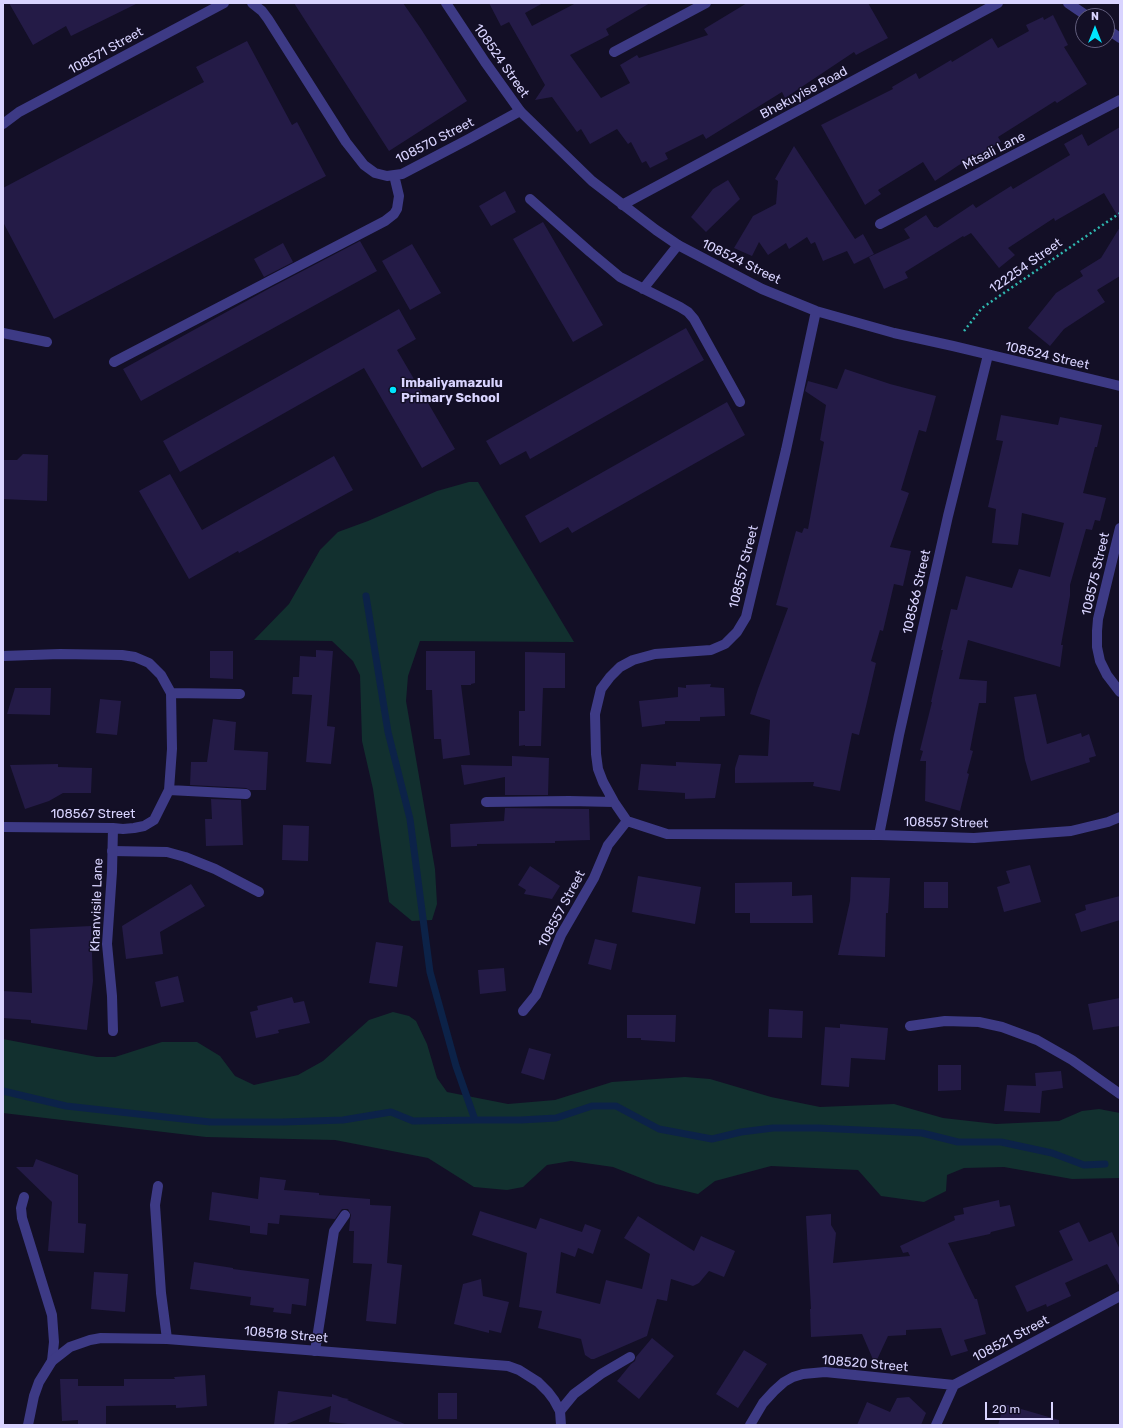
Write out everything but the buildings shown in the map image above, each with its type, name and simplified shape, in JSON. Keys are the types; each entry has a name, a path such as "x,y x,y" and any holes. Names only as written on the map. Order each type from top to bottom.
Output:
{"street":[{"name":"108571 Street","path":"3,124 19,112 224,3"},
{"name":"108570 Street","path":"252,3 262,11 268,19 346,142 364,165 375,173 387,176 402,174 520,111"},
{"name":"108524 Street","path":"446,3 520,111 592,181 622,205 678,245 762,289 816,311 894,333 1120,386"},
{"path":"614,52 706,3"},
{"name":"Bhekuyise Road","path":"622,205 998,3"},
{"name":"Mtsali Lane","path":"880,224 1120,100"},
{"path":"114,362 385,221 394,214 397,209 399,196 394,175"},
{"path":"530,199 620,277 680,307 694,318 740,402"},
{"path":"643,289 678,245"},
{"name":"108557 Street","path":"816,311 786,450 746,616 737,632 725,644 711,650 655,654 634,660 620,667 610,676 601,689 595,714 596,754 598,769 614,802 627,821 667,834 879,835 974,838 1071,831 1091,827 1120,817"},
{"path":"3,333 47,342"},
{"name":"108566 Street","path":"879,835 899,735 948,516 988,355"},
{"name":"108575 Street","path":"1120,528 1098,619 1097,647 1103,668 1120,692"},
{"name":"108567 Street","path":"3,656 122,654 135,657 149,663 161,675 171,693 172,749 168,790 154,820 144,826 123,829 3,827"},
{"path":"171,693 240,694"},
{"path":"168,790 246,794"},
{"path":"486,802 614,802"},
{"name":"108557 Street","path":"524,1011 536,995 561,935 594,878 608,845 627,821"},
{"name":"Khanvisile Lane","path":"112,828 107,944 112,996 113,1031"},
{"path":"112,851 160,852 185,857 215,869 259,892"},
{"path":"910,1026 945,1021 980,1022 1002,1027 1037,1040 1072,1060 1120,1094"},
{"path":"158,1186 155,1205 161,1293 167,1339"},
{"path":"24,1197 21,1208 22,1218 52,1315 54,1342 52,1361"},
{"path":"315,1351 334,1231 345,1215"},
{"name":"108521 Street","path":"954,1384 1120,1296"},
{"name":"108518 Street","path":"28,1425 34,1396 39,1382 52,1361 70,1347 101,1338 167,1339 508,1366 519,1370 538,1382 554,1400 560,1412 561,1425"},
{"path":"560,1412 574,1394 601,1374 630,1357"},
{"name":"108520 Street","path":"750,1425 763,1403 774,1391 784,1382 803,1374 825,1372 954,1384"},
{"path":"936,1425 954,1384"}],"path":[{"name":"122254 Street","path":"953,346 982,308 1120,213"}],"green space":[{"path":"469,482 478,482 574,642 420,641 408,676 406,701 435,869 437,904 432,920 412,921 389,902 373,789 362,741 360,675 353,661 332,641 254,640 289,604 320,550 338,532 368,521 437,491"},
{"path":"393,1012 409,1016 416,1021 427,1044 437,1078 447,1092 508,1104 555,1100 612,1082 685,1077 710,1079 771,1097 820,1107 894,1104 943,1118 996,1124 1059,1121 1082,1111 1099,1109 1120,1113 1120,1178 1072,1179 1004,1167 964,1168 947,1175 946,1191 924,1202 881,1196 858,1170 771,1166 715,1181 698,1194 656,1184 613,1167 571,1161 547,1165 523,1187 507,1190 474,1187 428,1158 335,1140 206,1137 3,1113 3,1039 97,1057 115,1057 162,1042 197,1042 220,1056 235,1076 254,1085 298,1075 323,1061 369,1020"}],"waterway":[{"path":"366,596 388,732 410,819 430,972 456,1066 475,1120"},
{"path":"3,1091 66,1106 210,1122 343,1120 391,1112 413,1121 521,1120 556,1118 592,1106 616,1106 659,1129 712,1139 741,1132 773,1128 818,1128 922,1133 958,1142 1001,1142 1052,1153 1084,1165 1105,1164"}],"place":[{"name":"Imbaliyamazulu Primary School","path":"393,390"}]}
